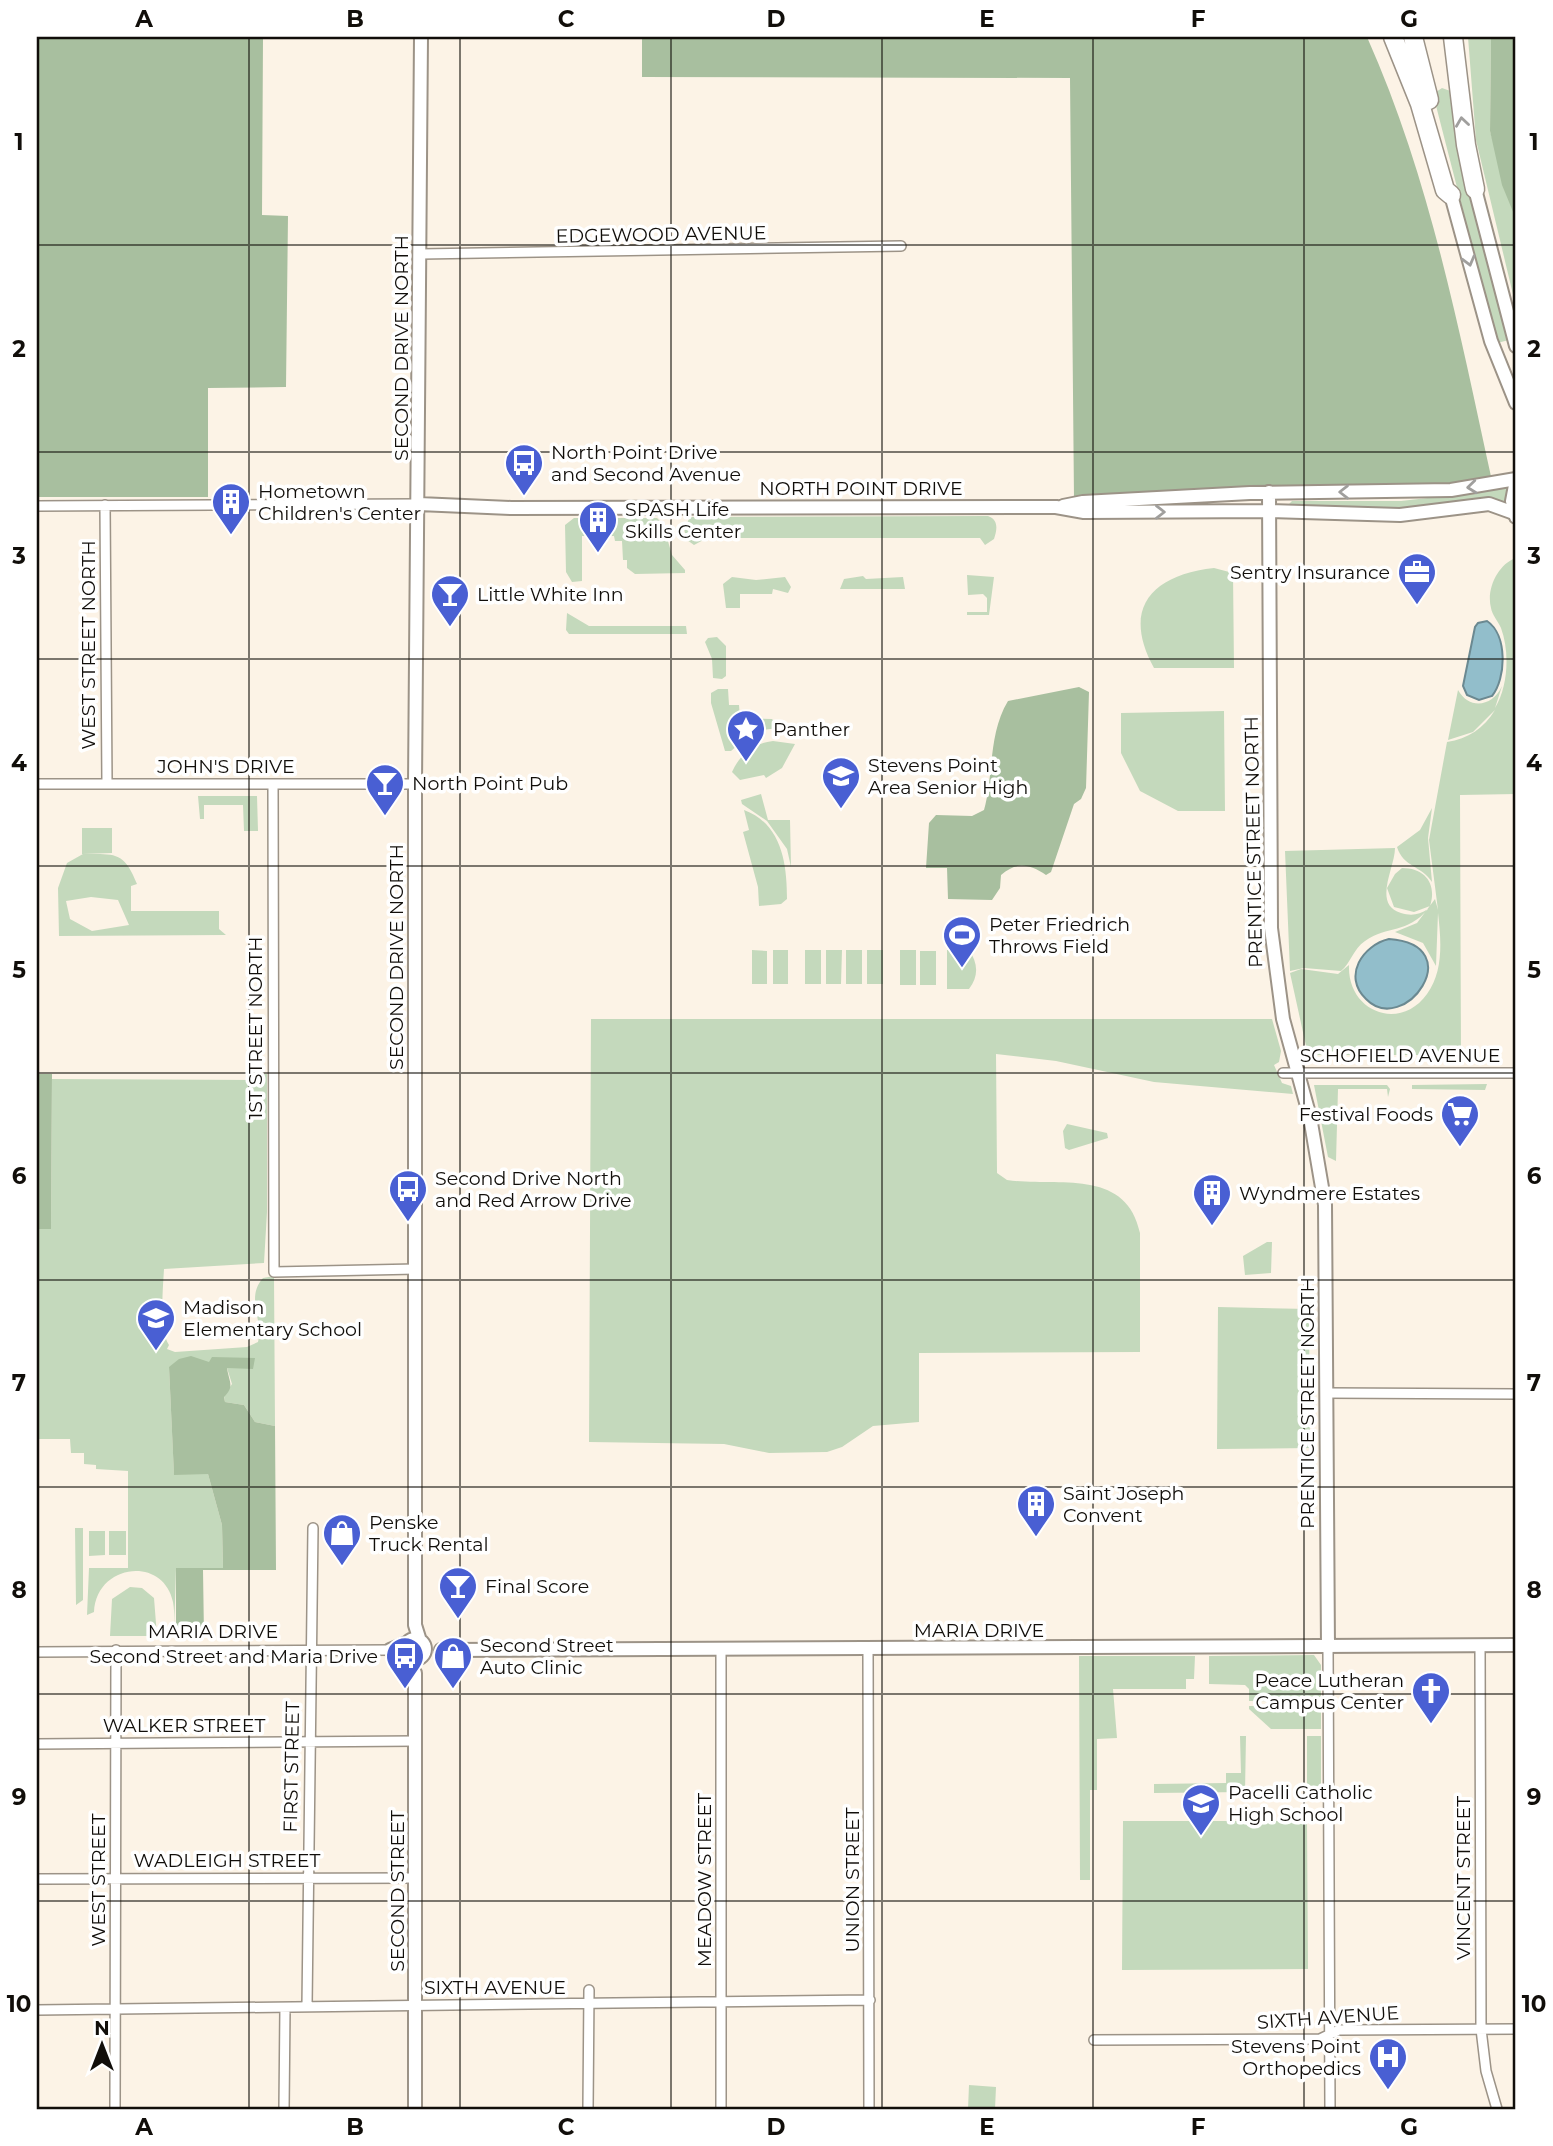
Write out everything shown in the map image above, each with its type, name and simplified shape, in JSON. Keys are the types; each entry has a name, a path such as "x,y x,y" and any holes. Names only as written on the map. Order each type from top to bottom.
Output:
{"highway":[{"path":"1393,37 1420,104 1445,190 1451,195"},
{"path":"1413,37 1452,188 1451,195"},
{"path":"1453,37 1464,134 1475,189"}],"street":[{"name":"SECOND DRIVE NORTH","path":"414,1649 415,784 421,37"},
{"path":"1475,189 1516,346"},
{"path":"1451,195 1490,341 1516,402"},
{"name":"EDGEWOOD AVENUE","path":"421,254 901,246"},
{"path":"1515,515 1512,501 1516,480"},
{"name":"NORTH POINT DRIVE","path":"1056,507 1083,502 1269,492 1451,490 1516,480"},
{"name":"PRENTICE STREET NORTH","path":"1269,492 1271,928 1283,1018 1315,1139 1325,1205 1328,1648"},
{"name":"NORTH POINT DRIVE","path":"37,506 1056,507 1084,512 1269,511 1399,515 1489,504 1515,515"},
{"name":"WEST STREET NORTH","path":"105,505 107,784"},
{"name":"JOHN'S DRIVE","path":"37,784 415,784"},
{"name":"1ST STREET NORTH","path":"273,784 274,1272 416,1269"},
{"name":"SCHOFIELD AVENUE","path":"1283,1073 1516,1073"},
{"path":"1327,1393 1516,1394"},
{"name":"FIRST STREET","path":"307,2006 306,1877 313,1528"},
{"name":"MARIA DRIVE","path":"37,1652 1328,1648 1516,1645"},
{"name":"VINCENT STREET","path":"1480,1646 1481,2029 1486,2071 1497,2109"},
{"path":"1328,1648 1330,2109"},
{"name":"SECOND STREET","path":"414,1649 415,2109"},
{"name":"WEST STREET","path":"115,2109 116,1650"},
{"name":"MEADOW STREET","path":"721,1650 721,2109"},
{"name":"UNION STREET","path":"868,1650 869,2109"},
{"name":"WALKER STREET","path":"37,1744 416,1741"},
{"name":"WADLEIGH STREET","path":"37,1879 416,1878"},
{"path":"588,2109 589,1990"},
{"name":"SIXTH AVENUE","path":"37,2010 870,2000"},
{"path":"285,2008 285,2109"},
{"name":"SIXTH AVENUE","path":"1094,2040 1320,2039 1339,2030 1516,2029"}],"green space":[{"path":"37,37 263,37 262,215 288,216 286,387 208,388 208,497 37,497"},
{"path":"642,37 1367,37 1389,90 1426,200 1455,311 1492,481 1458,485 1074,498 1070,78 642,77"},
{"path":"1468,37 1491,37 1490,131 1516,219 1516,307 1476,140"},
{"path":"1491,37 1516,37 1516,219 1502,185 1490,131"},
{"path":"1442,88 1453,92 1490,271 1509,340 1497,343 1433,94"},
{"path":"1509,485 1507,504 1487,497 1412,509 1289,504 1292,501 1401,501 1489,491"},
{"path":"988,516 996,523 996,529 994,539 985,545 980,538 707,538 694,545 687,540 684,529 690,517"},
{"path":"574,518 657,518 663,524 672,555 685,573 635,574 627,568 627,560 623,560 622,541 615,541 614,536 582,536 582,581 572,582 566,572 565,525"},
{"path":"1516,558 1516,794 1460,795 1461,1055 1308,1055 1290,973 1301,969 1338,974 1349,965 1351,981 1357,995 1366,1005 1390,1014 1416,1006 1432,985 1440,955 1438,913 1436,966 1423,943 1395,932 1417,923 1435,899 1438,910 1429,840 1447,742 1475,732 1495,710 1473,732 1448,740 1458,690 1469,701 1481,703 1493,698 1502,686 1495,708 1499,700 1505,680 1506,648 1501,628 1492,611 1490,593 1499,571"},
{"path":"1214,568 1233,573 1234,668 1154,668 1141,628 1142,612 1148,598 1174,578"},
{"path":"967,575 994,577 989,615 967,615 967,612 987,612 987,598 983,594 968,595"},
{"path":"863,576 866,579 903,577 905,589 840,589 844,579"},
{"path":"732,577 756,580 785,577 791,587 788,593 773,589 772,594 740,594 740,608 726,608 723,584"},
{"path":"567,613 589,626 686,626 687,634 569,634 566,630"},
{"path":"717,637 726,646 726,676 722,679 713,678 712,659 705,642 708,638"},
{"path":"1079,687 1089,692 1086,788 1081,799 1074,804 1051,872 1046,875 1029,866 1018,866 1001,875 1000,888 992,900 948,899 947,868 926,868 929,823 936,815 972,816 984,810 994,740 1008,701"},
{"path":"718,689 728,689 729,705 739,705 740,718 772,719 779,728 754,731 731,751 725,751 711,703 711,693"},
{"path":"1224,711 1225,811 1178,811 1140,791 1121,753 1121,713"},
{"path":"773,741 795,744 782,768 766,778 764,775 740,780 732,772 748,750"},
{"path":"761,794 768,820 790,820 791,867 787,849 767,821 742,804 741,800"},
{"path":"198,796 257,796 258,831 244,831 243,805 204,805 204,819 200,819"},
{"path":"1432,808 1428,838 1432,882 1404,859 1397,847 1420,830"},
{"path":"744,810 767,825 780,847 787,886 787,899 781,904 759,906 758,887 743,832 749,830"},
{"path":"82,828 112,828 112,853 82,854"},
{"path":"1395,848 1387,885 1388,902 1392,908 1405,914 1418,914 1428,909 1413,922 1365,941 1341,971 1304,968 1290,971 1285,851"},
{"path":"83,854 117,857 128,865 137,884 131,886 131,911 219,911 219,929 226,935 59,936 58,888 67,863","holes":["91,897 118,900 129,925 92,931 70,919 66,901"]},
{"path":"1402,868 1417,871 1428,879 1432,891 1430,906 1414,912 1394,907 1387,888"},
{"path":"752,950 767,951 767,984 752,984"},
{"path":"773,950 788,950 788,984 773,984"},
{"path":"805,950 821,950 821,984 805,984"},
{"path":"826,950 842,950 841,984 826,984"},
{"path":"846,950 862,950 862,984 846,984"},
{"path":"867,950 883,950 883,984 867,984"},
{"path":"900,950 916,950 916,985 900,985"},
{"name":"Peter Friedrich Throws Field","path":"947,950 969,950 972,955 976,974 969,989 947,989"},
{"path":"920,951 936,951 936,985 920,985"},
{"path":"591,1019 1272,1019 1281,1051 1279,1062 1274,1065 1282,1083 1291,1086 1293,1094 1154,1082 1056,1061 996,1054 997,1173 1007,1180 1067,1182 1105,1189 1120,1198 1132,1212 1140,1233 1140,1352 919,1353 919,1422 873,1426 842,1447 827,1452 769,1453 724,1444 589,1442"},
{"path":"37,1074 52,1074 51,1229 37,1229"},
{"name":"Madison Elementary School","path":"259,1074 267,1074 267,1212 264,1263 164,1269 163,1320 169,1345 167,1349 175,1352 247,1347 258,1342 255,1293 263,1278 274,1276 275,1426 255,1422 244,1405 225,1402 224,1396 232,1384 227,1368 209,1362 169,1367 174,1474 208,1474 222,1525 223,1569 176,1569 174,1636 174,1606 167,1587 157,1577 144,1572 130,1571 117,1575 106,1584 98,1596 94,1612 87,1615 89,1568 128,1568 128,1471 96,1469 96,1465 84,1464 84,1453 71,1453 70,1439 37,1439 37,1229 51,1229 52,1079 258,1080"},
{"path":"1487,1084 1485,1090 1412,1089 1412,1085"},
{"path":"1314,1085 1387,1085 1390,1089 1388,1097 1387,1089 1338,1089 1336,1161 1328,1157"},
{"path":"1067,1124 1107,1133 1108,1138 1069,1150 1065,1148 1063,1131"},
{"path":"1267,1242 1272,1242 1271,1273 1245,1275 1243,1256"},
{"path":"1218,1307 1309,1309 1310,1448 1217,1449"},
{"path":"191,1356 209,1362 212,1357 255,1358 253,1369 227,1368 230,1387 224,1397 225,1402 244,1405 255,1422 275,1426 276,1570 203,1570 204,1636 176,1636 176,1568 223,1568 222,1525 208,1474 174,1475 169,1367 179,1359"},
{"path":"75,1528 83,1528 83,1600 76,1605"},
{"path":"89,1531 105,1531 105,1555 89,1556"},
{"path":"109,1531 126,1531 126,1555 109,1555"},
{"path":"130,1587 142,1588 154,1598 157,1636 110,1636 112,1599"},
{"path":"1314,1655 1321,1665 1321,1702 1249,1701 1249,1689 1245,1685 1209,1684 1209,1656"},
{"path":"1079,1656 1195,1656 1194,1679 1186,1679 1186,1689 1113,1689 1117,1738 1097,1739 1097,1790 1090,1790 1090,1880 1080,1880"},
{"path":"1249,1706 1321,1706 1321,1729 1271,1729"},
{"path":"1240,1736 1246,1736 1245,1792 1154,1793 1154,1784 1226,1783 1226,1773 1241,1773"},
{"path":"1307,1736 1321,1736 1321,1793 1307,1793"},
{"path":"1123,1821 1307,1821 1308,1969 1122,1970"},
{"path":"969,2085 996,2087 995,2109 968,2109"}],"water":[{"path":"1487,621 1499,636 1502,668 1492,696 1479,700 1467,695 1463,686 1475,627 1478,623"},
{"path":"1389,939 1413,945 1425,956 1428,971 1422,986 1412,999 1397,1007 1381,1008 1366,999 1359,990 1356,971 1371,948"}],"place":[{"name":"North Point Drive and Second Avenue","path":"524,497"},
{"name":"Hometown Children's Center","path":"231,536"},
{"name":"SPASH Life Skills Center","path":"598,554"},
{"name":"Sentry Insurance","path":"1417,606"},
{"name":"Little White Inn","path":"450,628"},
{"name":"Panther","path":"746,763"},
{"name":"Stevens Point Area Senior High","path":"841,810"},
{"name":"North Point Pub","path":"385,817"},
{"name":"Peter Friedrich Throws Field","path":"962,969"},
{"name":"Festival Foods","path":"1460,1148"},
{"name":"Second Drive North and Red Arrow Drive","path":"408,1223"},
{"name":"Wyndmere Estates","path":"1212,1227"},
{"name":"Madison Elementary School","path":"156,1352"},
{"name":"Saint Joseph Convent","path":"1036,1538"},
{"name":"Penske Truck Rental","path":"342,1567"},
{"name":"Final Score","path":"458,1620"},
{"name":"Second Street and Maria Drive","path":"405,1690"},
{"name":"Second Street Auto Clinic","path":"453,1690"},
{"name":"Peace Lutheran Campus Center","path":"1431,1725"},
{"name":"Pacelli Catholic High School","path":"1201,1837"},
{"name":"Stevens Point Orthopedics","path":"1388,2091"}]}
